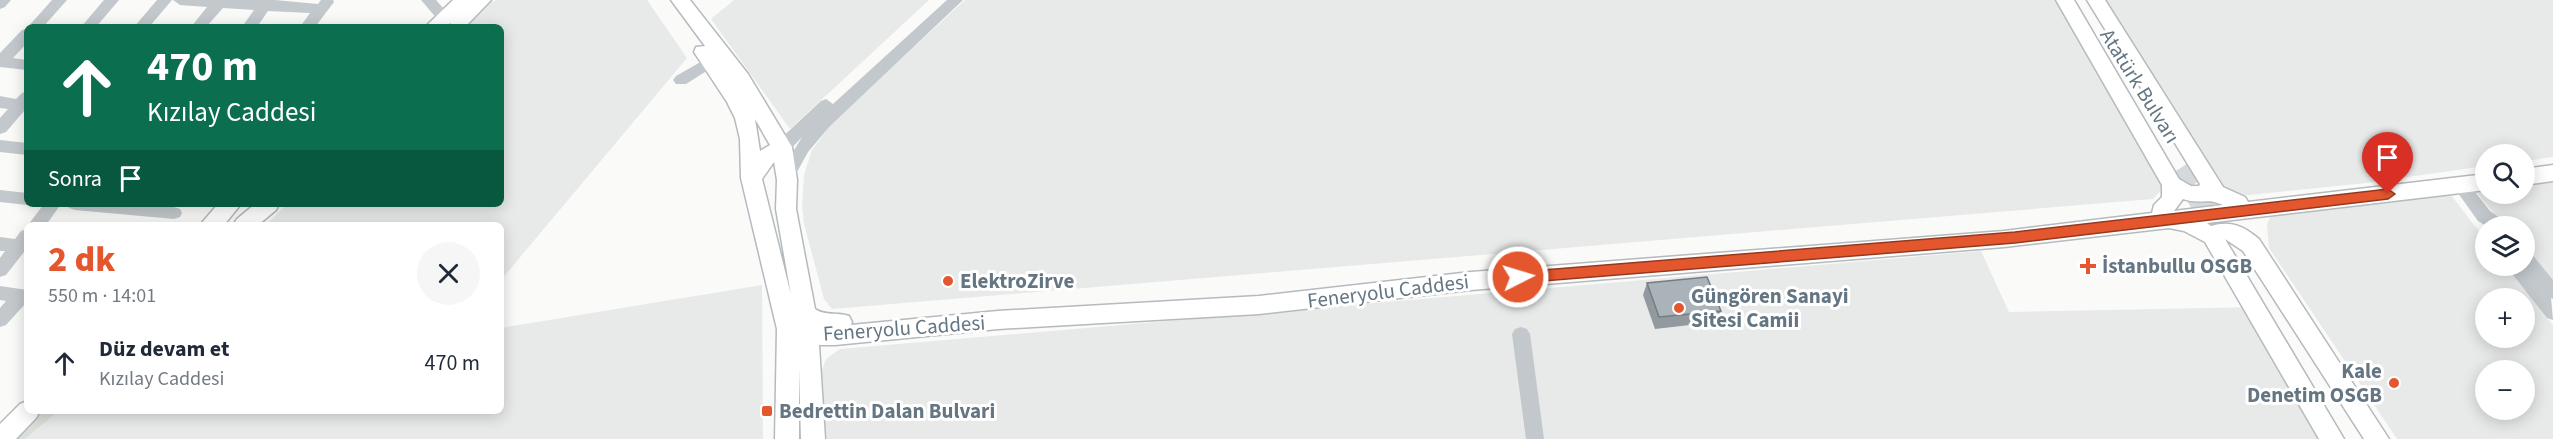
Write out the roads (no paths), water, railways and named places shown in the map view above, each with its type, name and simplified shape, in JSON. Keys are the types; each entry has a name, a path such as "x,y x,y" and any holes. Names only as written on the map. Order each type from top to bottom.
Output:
{"main road":[{"path":"450,13 482,0"},
{"path":"666,0 711,61 745,118 750,139 752,178 761,216 800,325 811,373"},
{"path":"680,0 741,79 782,147 800,325 787,439"},
{"path":"2065,0 2189,177 2220,196 2238,203"},
{"name":"Atatürk Bulvarı","path":"2074,0 2189,177"},
{"name":"Atatürk Bulvarı","path":"2088,0 2189,177"},
{"path":"2096,0 2189,177"},
{"path":"752,178 767,157 782,147"},
{"path":"2535,164 2553,162"},
{"name":"Feneryolu Caddesi","path":"800,325 839,336 998,320 1259,305 1471,281 1943,247 2238,203 2475,172"},
{"path":"2535,175 2553,173"},
{"path":"752,178 760,189 770,188 786,177"},
{"path":"2189,177 2164,215 2188,223 2233,244 2377,439"},
{"name":"Feneryolu Caddesi","path":"800,325 1000,308 1240,293 1468,270 2275,208 2346,197 2475,184"},
{"path":"761,216 764,206 771,199 780,198 787,202"},
{"path":"214,222 228,207"},
{"path":"247,222 265,207"},
{"path":"2233,244 2254,223 2275,208"},
{"path":"2233,244 2332,439"},
{"path":"2233,244 2348,439"},
{"path":"2233,244 2362,439"},
{"path":"813,439 812,359 829,341 839,336"},
{"path":"0,424 24,399"},
{"path":"1,439 25,414"}],"street":[{"path":"0,4 4,0"},
{"path":"37,24 60,0"},
{"path":"91,24 112,0"},
{"path":"144,24 165,0"},
{"path":"180,0 326,4"},
{"path":"428,0 450,13"},
{"path":"782,147 942,0"},
{"path":"786,177 802,147 824,122 956,0"},
{"path":"201,24 220,1"},
{"path":"251,24 266,3"},
{"path":"309,24 326,4"},
{"path":"24,37 0,62 24,65"},
{"path":"681,80 711,61"},
{"path":"0,102 24,103"},
{"path":"0,128 24,103"},
{"path":"0,146 24,149"},
{"path":"2461,186 2482,216"},
{"path":"0,196 24,199"},
{"path":"38,222 51,207"},
{"path":"108,207 174,213"},
{"path":"0,244 24,243"},
{"path":"0,270 24,244"},
{"path":"2535,270 2553,292"},
{"path":"2522,276 2553,313"},
{"path":"0,293 24,296"},
{"path":"0,320 24,296"},
{"path":"1521,334 1535,439"}],"tunnel":[{"path":"2179,169 2229,247"}],"place":[{"name":"İstanbullu OSGB","path":"2088,266"},
{"name":"ElektroZirve","path":"948,281"},
{"name":"Güngören Sanayi Sitesi Camii","path":"1679,308"},
{"name":"Kale Denetim OSGB","path":"2394,383"},
{"name":"Bedrettin Dalan Bulvari","path":"767,411"}]}
